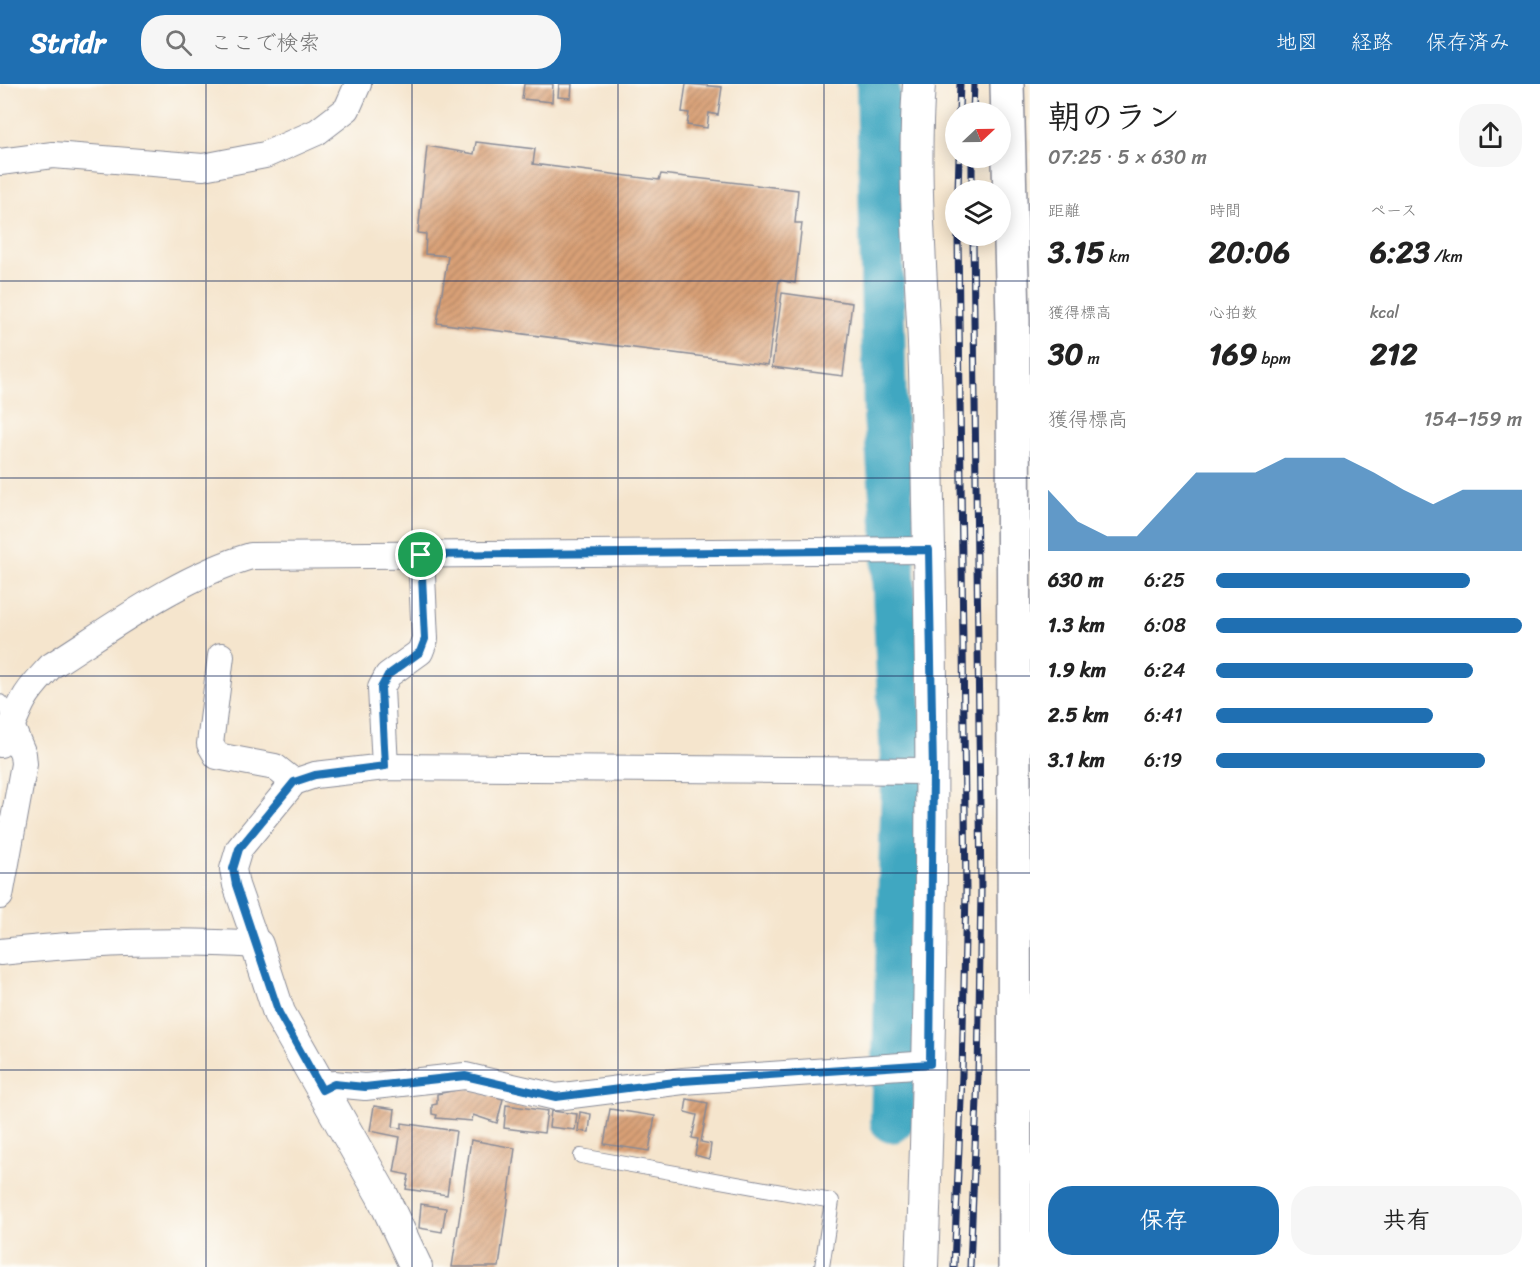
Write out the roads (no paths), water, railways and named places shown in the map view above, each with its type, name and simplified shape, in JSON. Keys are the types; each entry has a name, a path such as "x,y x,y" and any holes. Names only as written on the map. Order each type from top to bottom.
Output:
{"highway":[{"path":"1007,84 1013,320 1021,436 1015,1267"}],"street":[{"path":"0,162 53,155 203,167 265,155 317,132 347,109 358,84"},
{"path":"919,84 915,131 917,225 923,323 933,771 930,1064 922,1267"},
{"path":"0,896 24,764 22,753 7,724 33,686 51,666 192,578 224,564 251,556 929,550"},
{"path":"385,766 381,688 388,675 420,652 425,639 421,555"},
{"path":"221,656 210,744 218,756 275,766 294,782"},
{"path":"416,1267 382,1196 279,1013 236,885 233,869 239,849 294,782 315,775 385,766 933,771"},
{"path":"0,952 116,943 204,942 256,945"},
{"path":"322,1090 334,1084 365,1087 465,1076 556,1097 683,1081 930,1064"}],"lane":[{"path":"581,1156 832,1201 822,1267"}],"waterway":[{"path":"878,84 885,415 894,536 893,571 903,784 892,1121"}],"railway":[{"path":"959,102 960,84"},
{"path":"973,102 974,84"},
{"path":"958,180 959,168"},
{"path":"972,168 972,180"},
{"path":"954,1267 962,1075 966,891 958,246"},
{"path":"970,1267 978,1075 981,891 973,246"}]}
